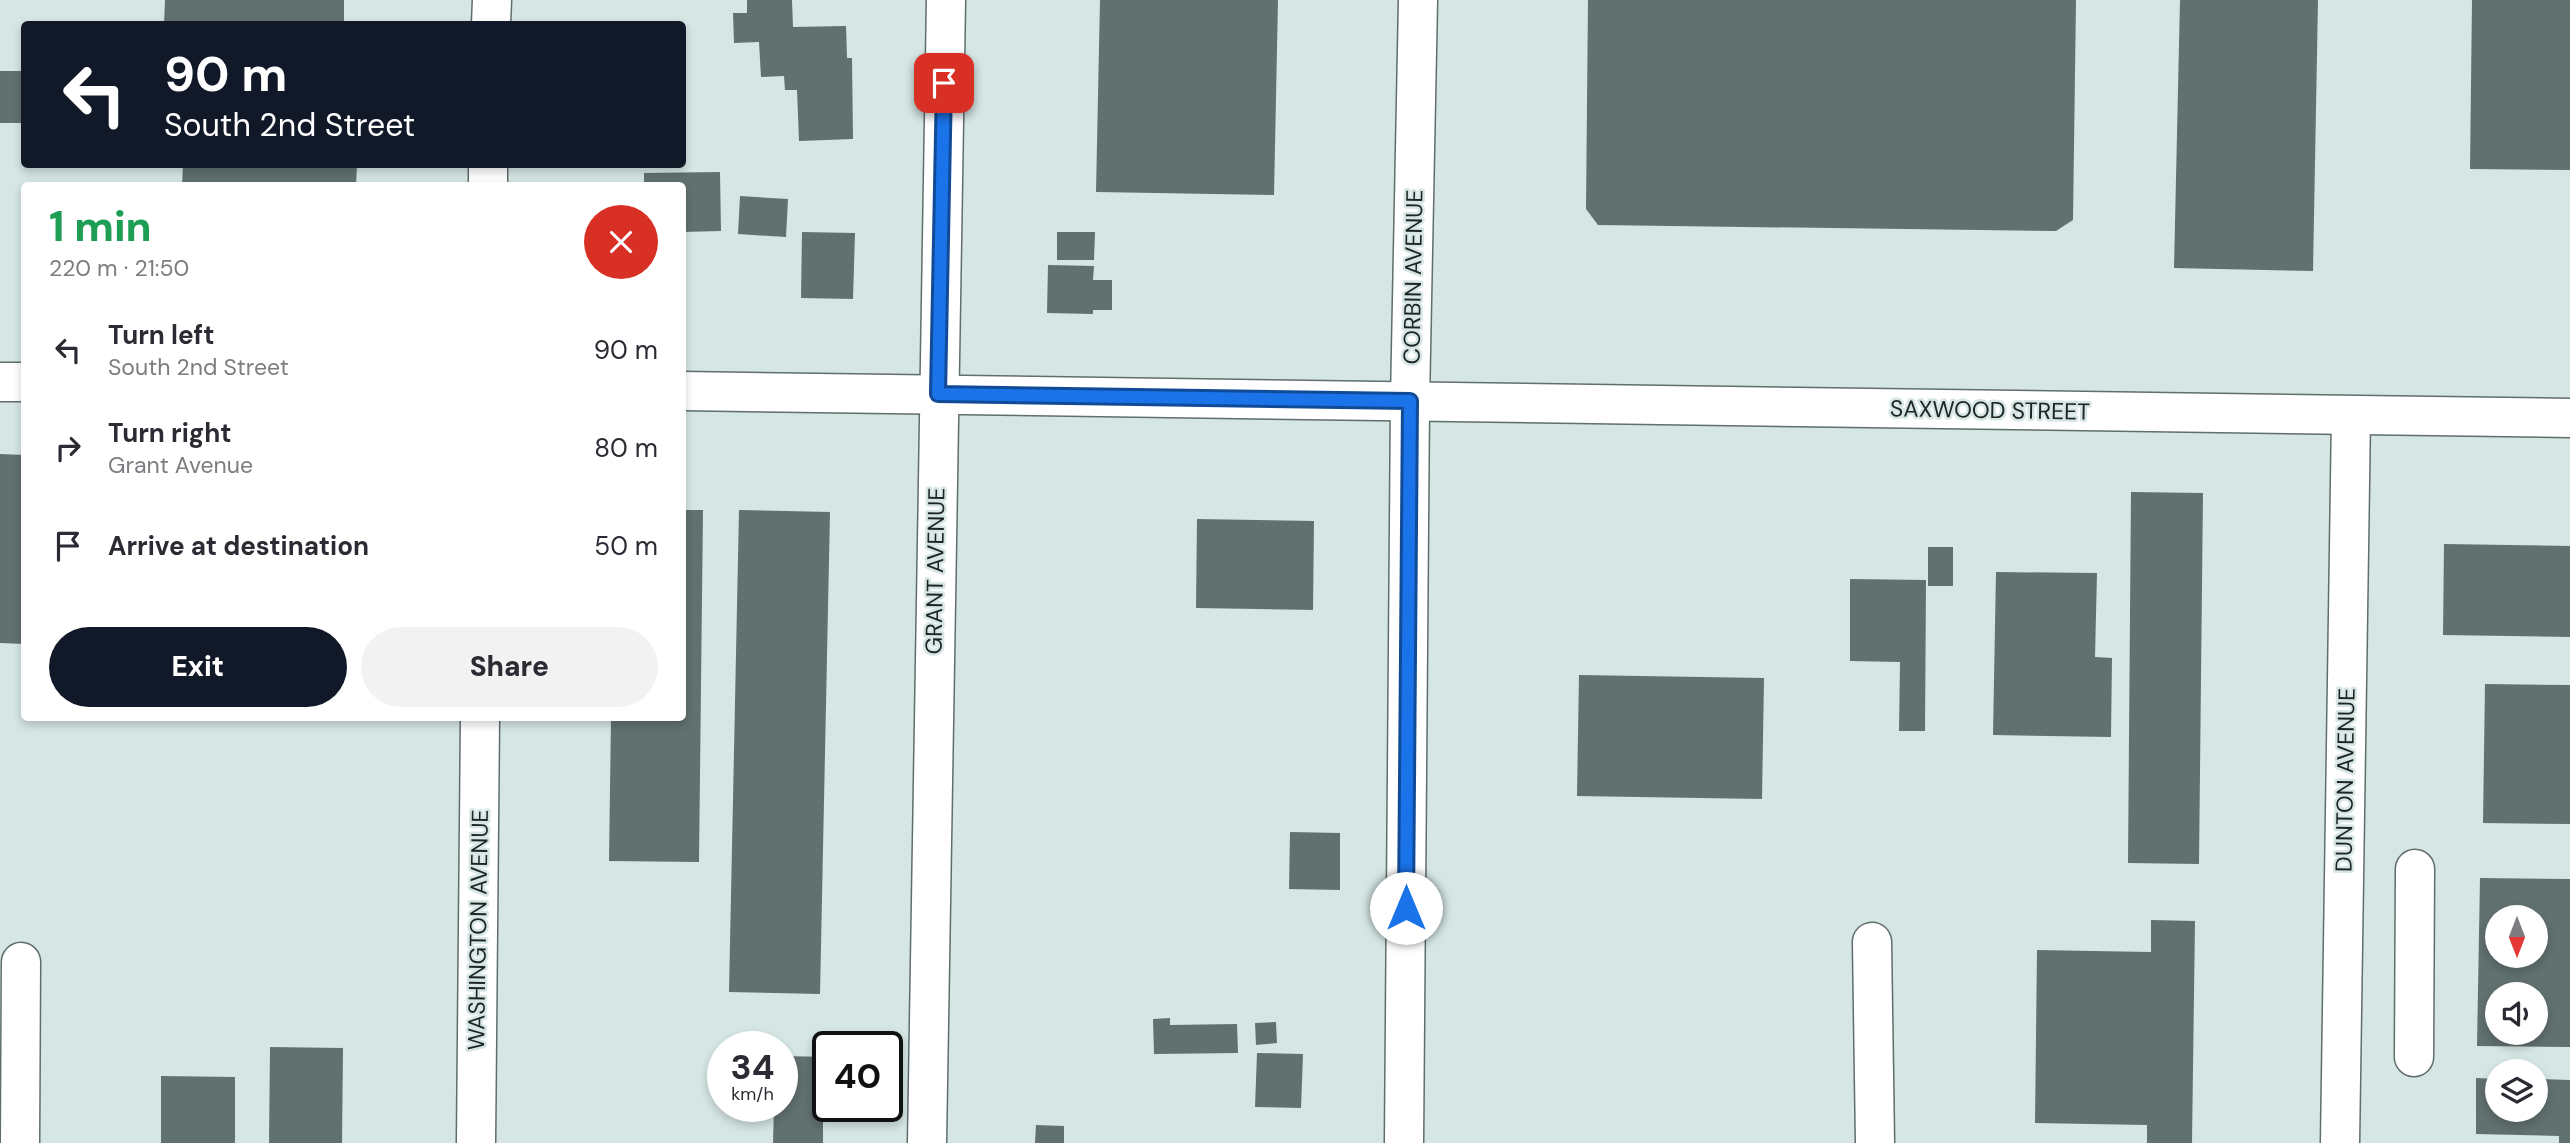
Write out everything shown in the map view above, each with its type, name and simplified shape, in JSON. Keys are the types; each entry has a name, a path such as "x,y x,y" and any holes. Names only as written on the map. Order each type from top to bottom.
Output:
{"street":[{"path":"491,21 492,0"},
{"name":"GRANT AVENUE","path":"927,1143 946,0"},
{"name":"CORBIN AVENUE","path":"1404,1143 1410,401 1419,0"},
{"path":"0,382 21,382"},
{"name":"SAXWOOD STREET","path":"686,391 2570,418"},
{"name":"DUNTON AVENUE","path":"2340,1143 2351,416"},
{"name":"WASHINGTON AVENUE","path":"475,1143 480,721"},
{"path":"2414,1057 2415,869"},
{"path":"1872,942 1875,1143"},
{"path":"20,1143 21,962"}],"building":[{"path":"165,0 344,0 344,21 164,21"},
{"path":"747,0 792,0 793,27 846,26 847,58 852,58 853,139 799,141 797,90 785,90 784,76 761,77 759,42 734,43 733,13 747,13"},
{"path":"1100,0 1278,0 1274,195 1096,192"},
{"path":"1588,0 2076,0 2073,220 2056,231 1598,225 1586,209"},
{"path":"2180,0 2318,0 2313,271 2174,268"},
{"path":"2472,0 2570,0 2570,170 2470,169"},
{"path":"0,71 21,71 21,123 0,123"},
{"path":"183,168 357,168 356,182 182,182"},
{"path":"720,172 721,231 686,232 686,182 644,182 644,173"},
{"path":"740,196 788,199 786,237 738,234"},
{"path":"802,232 855,233 853,299 801,298"},
{"path":"1057,232 1095,232 1094,260 1057,260"},
{"path":"1048,265 1094,266 1093,280 1112,280 1112,310 1093,310 1093,314 1047,313"},
{"path":"0,454 21,455 21,644 0,643"},
{"path":"2131,492 2203,493 2199,864 2128,863"},
{"path":"686,510 703,510 699,862 609,861 611,721 686,721"},
{"path":"739,510 830,512 820,994 729,992"},
{"path":"1197,519 1314,521 1313,610 1196,608"},
{"path":"2444,544 2570,546 2570,637 2443,635"},
{"path":"1928,547 1953,547 1953,586 1928,586"},
{"path":"1996,572 2097,573 2095,657 2112,658 2111,737 1993,735"},
{"path":"1850,579 1926,580 1925,731 1899,731 1900,662 1850,661"},
{"path":"1579,675 1764,678 1762,799 1577,796"},
{"path":"2485,684 2570,685 2570,824 2483,823"},
{"path":"1290,832 1340,833 1340,890 1289,889"},
{"path":"2480,878 2570,879 2570,1047 2477,1046"},
{"path":"2151,920 2195,921 2192,1143 2147,1143 2147,1125 2035,1123 2037,950 2151,952"},
{"path":"1170,1018 1170,1025 1237,1024 1238,1053 1154,1054 1153,1019"},
{"path":"1276,1022 1277,1043 1256,1045 1255,1023"},
{"path":"270,1047 343,1048 342,1143 269,1143"},
{"path":"1257,1053 1303,1054 1301,1108 1255,1107"},
{"path":"798,1056 812,1057 812,1122 823,1122 823,1143 773,1143 774,1122 798,1122"},
{"path":"161,1076 235,1077 235,1143 161,1143"},
{"path":"2476,1078 2485,1078 2485,1122 2548,1122 2548,1079 2570,1080 2570,1143 2559,1143 2559,1136 2476,1134"},
{"path":"1036,1125 1064,1126 1064,1143 1035,1143"}],"route":[{"path":"944,83 938,394 1410,401 1406,908"}]}
